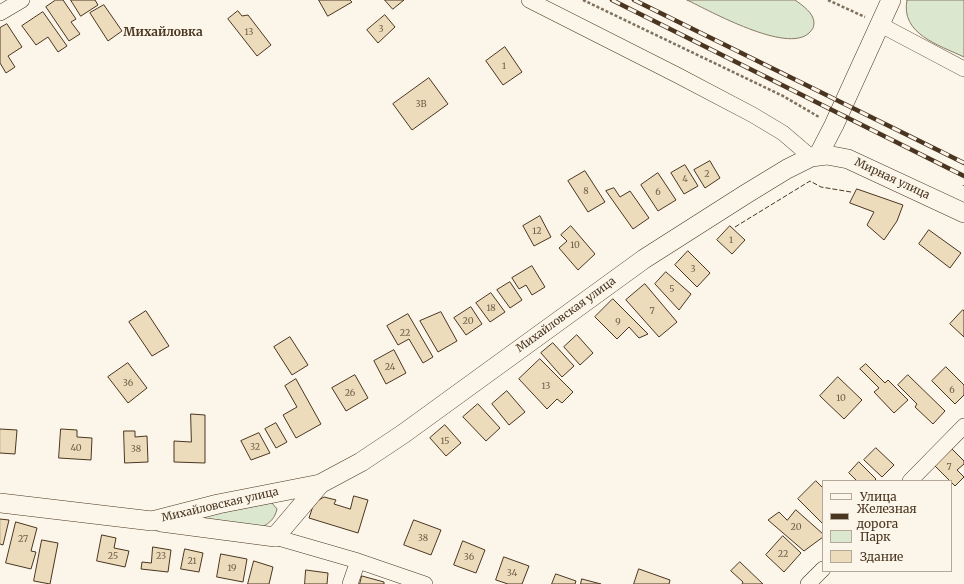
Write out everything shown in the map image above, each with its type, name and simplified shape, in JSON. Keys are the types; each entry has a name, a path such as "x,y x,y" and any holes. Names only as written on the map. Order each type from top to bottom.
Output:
{"street":[{"path":"0,13 22,0"},
{"path":"529,0 677,74 753,115 783,133 814,157 834,125 891,0"},
{"path":"880,24 964,69"},
{"name":"Мирная улица","path":"814,157 838,156 848,159 964,213"},
{"name":"Михайловская улица","path":"0,503 152,521 218,504 320,484 361,462 403,434 644,259 787,169 814,157"},
{"path":"911,480 964,426"},
{"name":"Михайловская улица","path":"275,537 320,484"},
{"path":"152,521 275,537 358,561 425,584"},
{"path":"350,584 358,561"},
{"path":"808,584 822,570"}],"path":[{"path":"583,0 783,96 834,125"},
{"path":"828,0 880,24"}],"green space":[{"path":"687,0 795,0 810,13 814,26 809,33 798,38 784,38 767,35 730,21"},
{"path":"907,0 964,0 964,57 933,43 915,30 909,22 906,12"},
{"path":"272,503 277,509 275,515 270,522 262,527 194,518"}],"building":[{"path":"56,0 63,0 76,19 71,22 80,34 69,41 46,7"},
{"path":"71,0 95,0 98,5 81,16"},
{"path":"319,0 350,0 352,2 328,16"},
{"path":"385,0 404,0 393,9"},
{"path":"104,5 122,31 108,41 90,13"},
{"path":"238,11 242,16 248,15 271,45 257,56 228,19"},
{"path":"43,12 67,46 58,52 48,37 36,45 22,26"},
{"path":"385,15 395,27 378,43 367,30"},
{"path":"7,24 22,47 8,56 15,67 6,73 0,63 0,28"},
{"path":"505,47 522,72 503,85 486,61"},
{"path":"429,78 448,104 412,130 393,104"},
{"path":"710,161 720,178 705,188 694,170"},
{"path":"685,165 698,186 684,194 671,173"},
{"path":"585,171 605,202 588,212 568,181"},
{"path":"658,173 676,200 658,211 641,185"},
{"path":"614,188 620,197 630,191 649,218 633,229 606,191"},
{"path":"857,189 903,205 897,221 884,240 867,225 874,212 850,203"},
{"path":"540,216 551,237 534,246 523,226"},
{"path":"571,226 595,254 578,270 559,248 567,241 561,235"},
{"path":"730,226 745,240 732,254 717,240"},
{"path":"929,230 961,253 950,268 919,244"},
{"path":"688,251 710,273 697,287 675,265"},
{"path":"532,266 545,287 532,295 526,285 519,289 512,278"},
{"path":"666,272 691,294 679,310 655,284"},
{"path":"510,282 522,300 510,308 497,290"},
{"path":"645,284 677,322 659,337 626,300"},
{"path":"491,293 505,312 490,322 476,303"},
{"path":"613,299 648,334 639,338 629,327 617,339 595,317"},
{"path":"471,307 482,324 466,335 454,318"},
{"path":"963,310 964,311 964,337 950,324"},
{"path":"146,311 169,346 152,356 129,322"},
{"path":"441,312 457,341 438,352 420,321"},
{"path":"408,314 433,357 423,363 409,339 398,345 387,326"},
{"path":"577,335 593,353 580,365 564,347"},
{"path":"290,337 308,365 292,375 274,347"},
{"path":"553,343 574,366 562,377 541,353"},
{"path":"394,350 406,373 386,384 374,361"},
{"path":"540,359 573,392 562,403 557,399 547,409 519,379"},
{"path":"128,363 147,388 128,403 108,377"},
{"path":"866,364 885,383 888,380 908,400 894,413 874,392 879,388 860,369"},
{"path":"946,367 964,385 964,395 955,404 932,381"},
{"path":"355,375 368,398 346,411 332,388"},
{"path":"908,375 945,411 933,424 915,407 917,404 898,385"},
{"path":"838,377 862,400 844,419 820,396"},
{"path":"296,379 321,424 296,438 283,415 297,407 285,386"},
{"path":"507,391 525,412 509,425 492,404"},
{"path":"478,404 500,428 486,441 463,417"},
{"path":"191,414 205,415 205,463 174,462 174,441 191,442"},
{"path":"276,423 287,442 276,448 265,429"},
{"path":"445,425 461,443 446,456 430,438"},
{"path":"0,429 17,430 15,454 0,453"},
{"path":"61,429 77,430 77,437 92,438 91,460 59,458"},
{"path":"124,431 135,431 135,437 147,436 148,462 125,463"},
{"path":"259,433 270,453 251,460 241,441"},
{"path":"950,447 964,461 964,464 957,470 964,477 955,486 952,483 952,480 949,480 933,464"},
{"path":"876,448 894,465 882,477 864,460"},
{"path":"859,462 876,479 856,480 849,473"},
{"path":"816,481 822,487 822,523 798,499"},
{"path":"354,496 368,500 358,533 309,518 314,503 324,497 336,500 334,504 350,509"},
{"path":"796,510 822,533 822,538 804,551 768,520 779,512 787,520"},
{"path":"0,519 9,520 3,545 0,544"},
{"path":"414,520 441,530 431,555 404,545"},
{"path":"16,522 37,528 31,551 36,552 31,569 6,563"},
{"path":"102,535 116,538 114,548 129,551 125,567 97,561"},
{"path":"783,536 801,553 784,572 766,555"},
{"path":"42,540 58,543 50,584 34,581"},
{"path":"463,541 485,550 476,573 454,565"},
{"path":"153,547 171,550 168,572 141,569 142,562 151,563"},
{"path":"185,549 203,553 199,572 181,569"},
{"path":"221,554 247,559 243,582 217,577"},
{"path":"504,557 529,566 522,584 508,584 496,580"},
{"path":"254,561 273,567 269,584 248,584"},
{"path":"740,562 763,584 742,584 743,582 731,571"},
{"path":"639,569 670,580 669,584 634,584"},
{"path":"306,570 328,573 327,584 305,584"},
{"path":"556,574 576,581 575,584 552,584"},
{"path":"362,576 384,582 384,584 360,584"},
{"path":"582,579 601,584 581,584"}],"railway":[{"path":"612,0 964,176"},
{"path":"634,0 964,163"}],"fence":[{"path":"735,227 810,181 821,187 851,192"}],"district":[{"name":"Михайловка","path":"163,33"}]}
